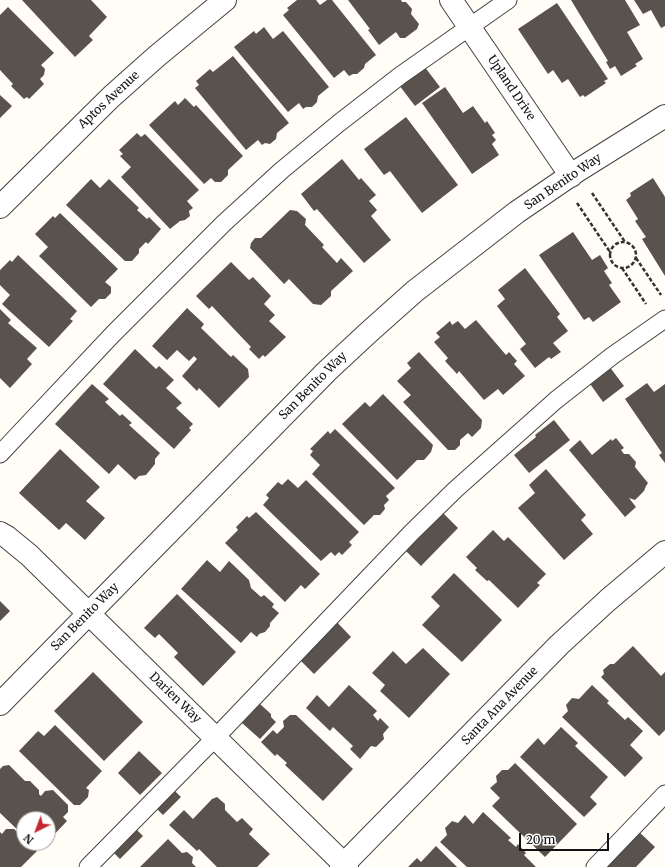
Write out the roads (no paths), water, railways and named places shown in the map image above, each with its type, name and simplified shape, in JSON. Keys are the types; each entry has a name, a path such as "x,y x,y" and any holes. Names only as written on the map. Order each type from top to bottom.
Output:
{"street":[{"name":"Aptos Avenue","path":"0,207 111,97 157,56 225,0"},
{"name":"Upland Drive","path":"451,0 570,176"},
{"name":"San Benito Way","path":"0,704 322,376 369,332 416,291 517,212 570,176 665,116"},
{"name":"Darien Way","path":"0,533 8,537 29,555 89,613 344,866"},
{"name":"Santa Ana Avenue","path":"344,866 559,645 608,600 665,552"}],"lane":[{"path":"0,454 113,334 229,218 282,170 401,75 508,0"},
{"path":"88,867 216,738 412,532 456,489 556,400 612,356 662,321"},
{"path":"595,867 665,794"}]}
